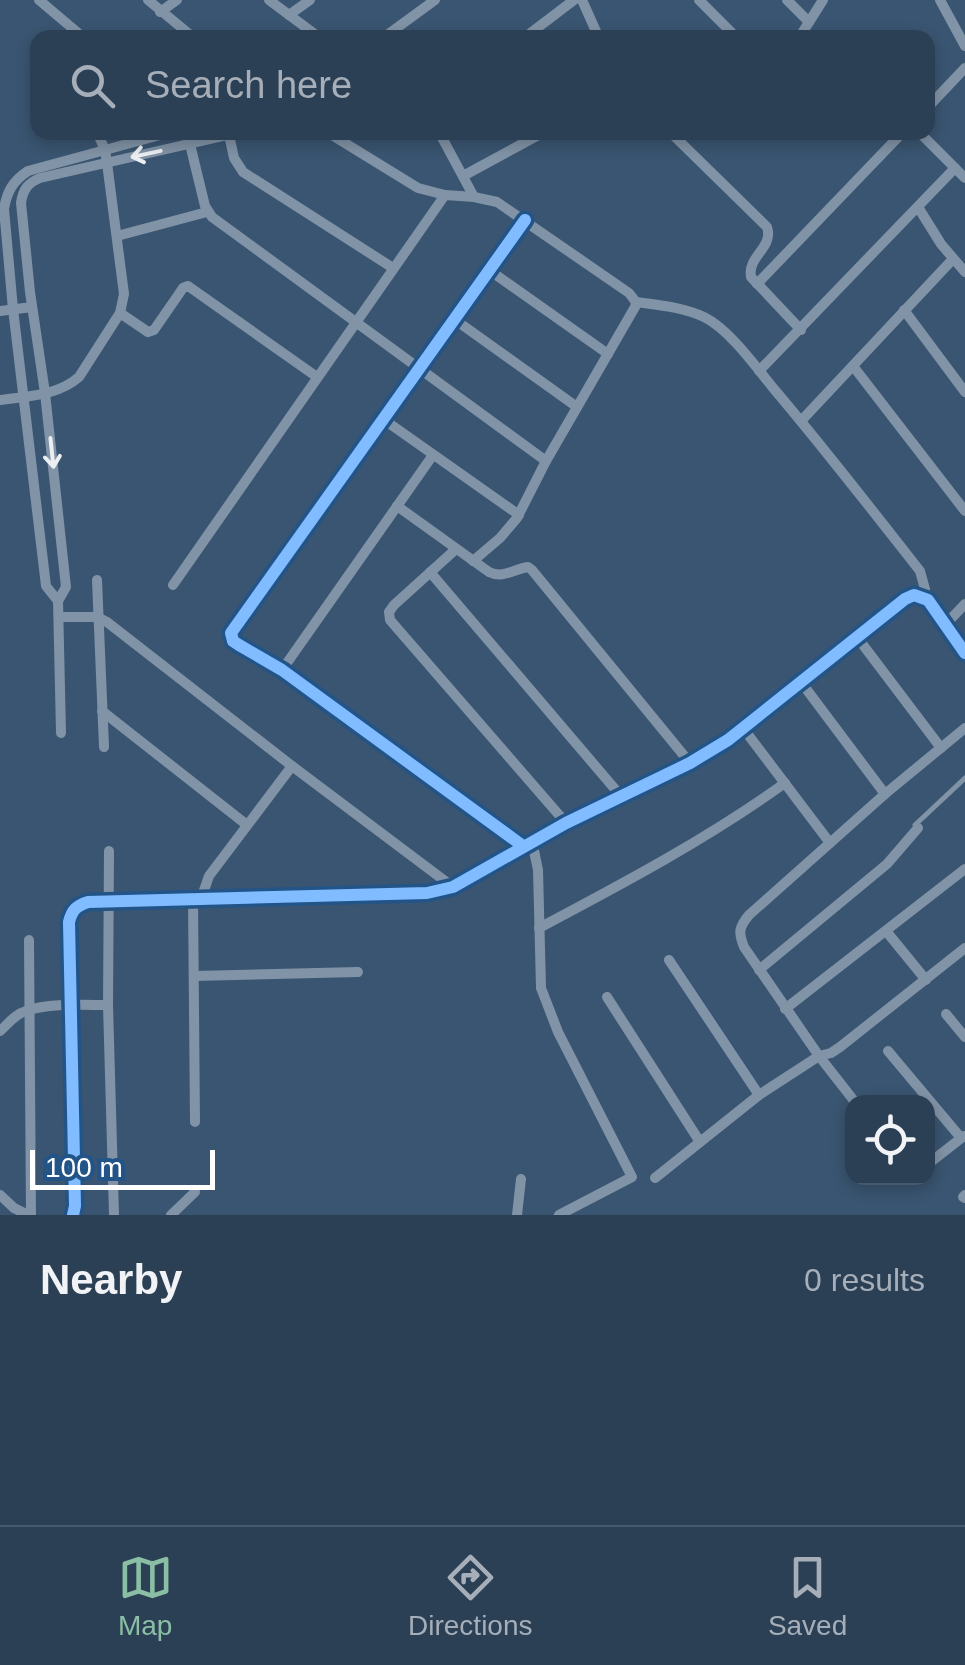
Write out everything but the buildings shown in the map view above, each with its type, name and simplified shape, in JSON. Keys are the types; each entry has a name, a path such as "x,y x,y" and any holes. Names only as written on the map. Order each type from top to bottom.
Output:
{"street":[{"path":"39,0 75,30"},
{"path":"148,0 184,30"},
{"path":"160,12 177,0"},
{"path":"269,0 310,30"},
{"path":"290,15 310,0"},
{"path":"394,30 435,0"},
{"path":"535,30 578,0 595,30"},
{"path":"699,0 728,30"},
{"path":"787,0 809,22"},
{"path":"804,30 823,0"},
{"path":"940,0 965,46"},
{"path":"935,100 965,68"},
{"path":"0,400 45,394 79,377 120,313 124,294 108,162 101,140"},
{"path":"61,734 58,601 66,587 30,292 22,182 28,171 142,140"},
{"path":"58,601 46,586 13,309 6,296 4,209 10,186 181,140"},
{"path":"189,140 208,212 221,226 546,461"},
{"path":"235,140 234,158 243,172 394,268"},
{"path":"341,140 418,188 497,202 629,292 636,302 674,308 704,317 718,326 801,421 920,571 925,589 921,596"},
{"path":"443,140 474,197"},
{"path":"463,176 529,140"},
{"path":"678,140 767,228 770,234 750,268 751,277 801,330"},
{"path":"757,284 895,140"},
{"path":"927,140 965,178"},
{"path":"759,371 955,168"},
{"path":"173,585 445,195"},
{"path":"918,206 965,272"},
{"path":"117,236 208,212"},
{"path":"525,220 230,633 233,641 282,670 528,843 538,870 540,988 558,1032 632,1176 558,1215"},
{"path":"801,421 953,259"},
{"path":"489,270 608,354"},
{"path":"120,313 142,330 154,330 188,286 317,377"},
{"path":"6,296 30,292"},
{"path":"472,561 518,516 636,302"},
{"path":"0,311 32,307"},
{"path":"904,310 965,392"},
{"path":"454,319 577,407"},
{"path":"853,366 965,511"},
{"path":"383,419 518,516"},
{"path":"282,670 434,455"},
{"path":"397,506 494,575 528,566 690,763"},
{"path":"456,549 394,606 390,612 393,626 566,823"},
{"path":"430,572 620,796"},
{"path":"97,580 104,747"},
{"path":"73,1215 69,922 71,912 78,906 110,901 427,893 453,887 528,843 690,763 728,740 905,599 914,595 928,600 965,653"},
{"path":"945,625 965,604"},
{"path":"59,617 97,617 107,622 453,887"},
{"path":"857,638 941,748"},
{"path":"801,682 885,794"},
{"path":"102,710 247,825"},
{"path":"744,728 830,843"},
{"path":"850,1095 744,947 740,925 885,794 965,728"},
{"path":"196,1122 197,899 209,876 292,766"},
{"path":"540,928 721,827 785,783"},
{"path":"759,970 886,864 916,826"},
{"path":"110,851 108,1005 114,1215"},
{"path":"785,1009 965,869"},
{"path":"886,932 926,980"},
{"path":"0,1196 29,1215 28,940"},
{"path":"655,1178 759,1095 819,1056 832,1053 965,948"},
{"path":"669,960 759,1095"},
{"path":"194,976 358,972"},
{"path":"607,997 700,1142"},
{"path":"0,1031 28,1010 108,1005"},
{"path":"946,1014 965,1036"},
{"path":"888,1052 963,1136 935,1158"},
{"path":"517,1215 522,1179"},
{"path":"171,1215 194,1192"}],"lane":[{"path":"916,826 965,778"}],"cycle path":[{"path":"523,846 282,670 233,641 231,633 525,220"},
{"path":"73,1215 69,922 78,907 88,902 427,893 453,887 566,823 690,763 728,740 905,599 914,595 928,600 965,653"}]}
